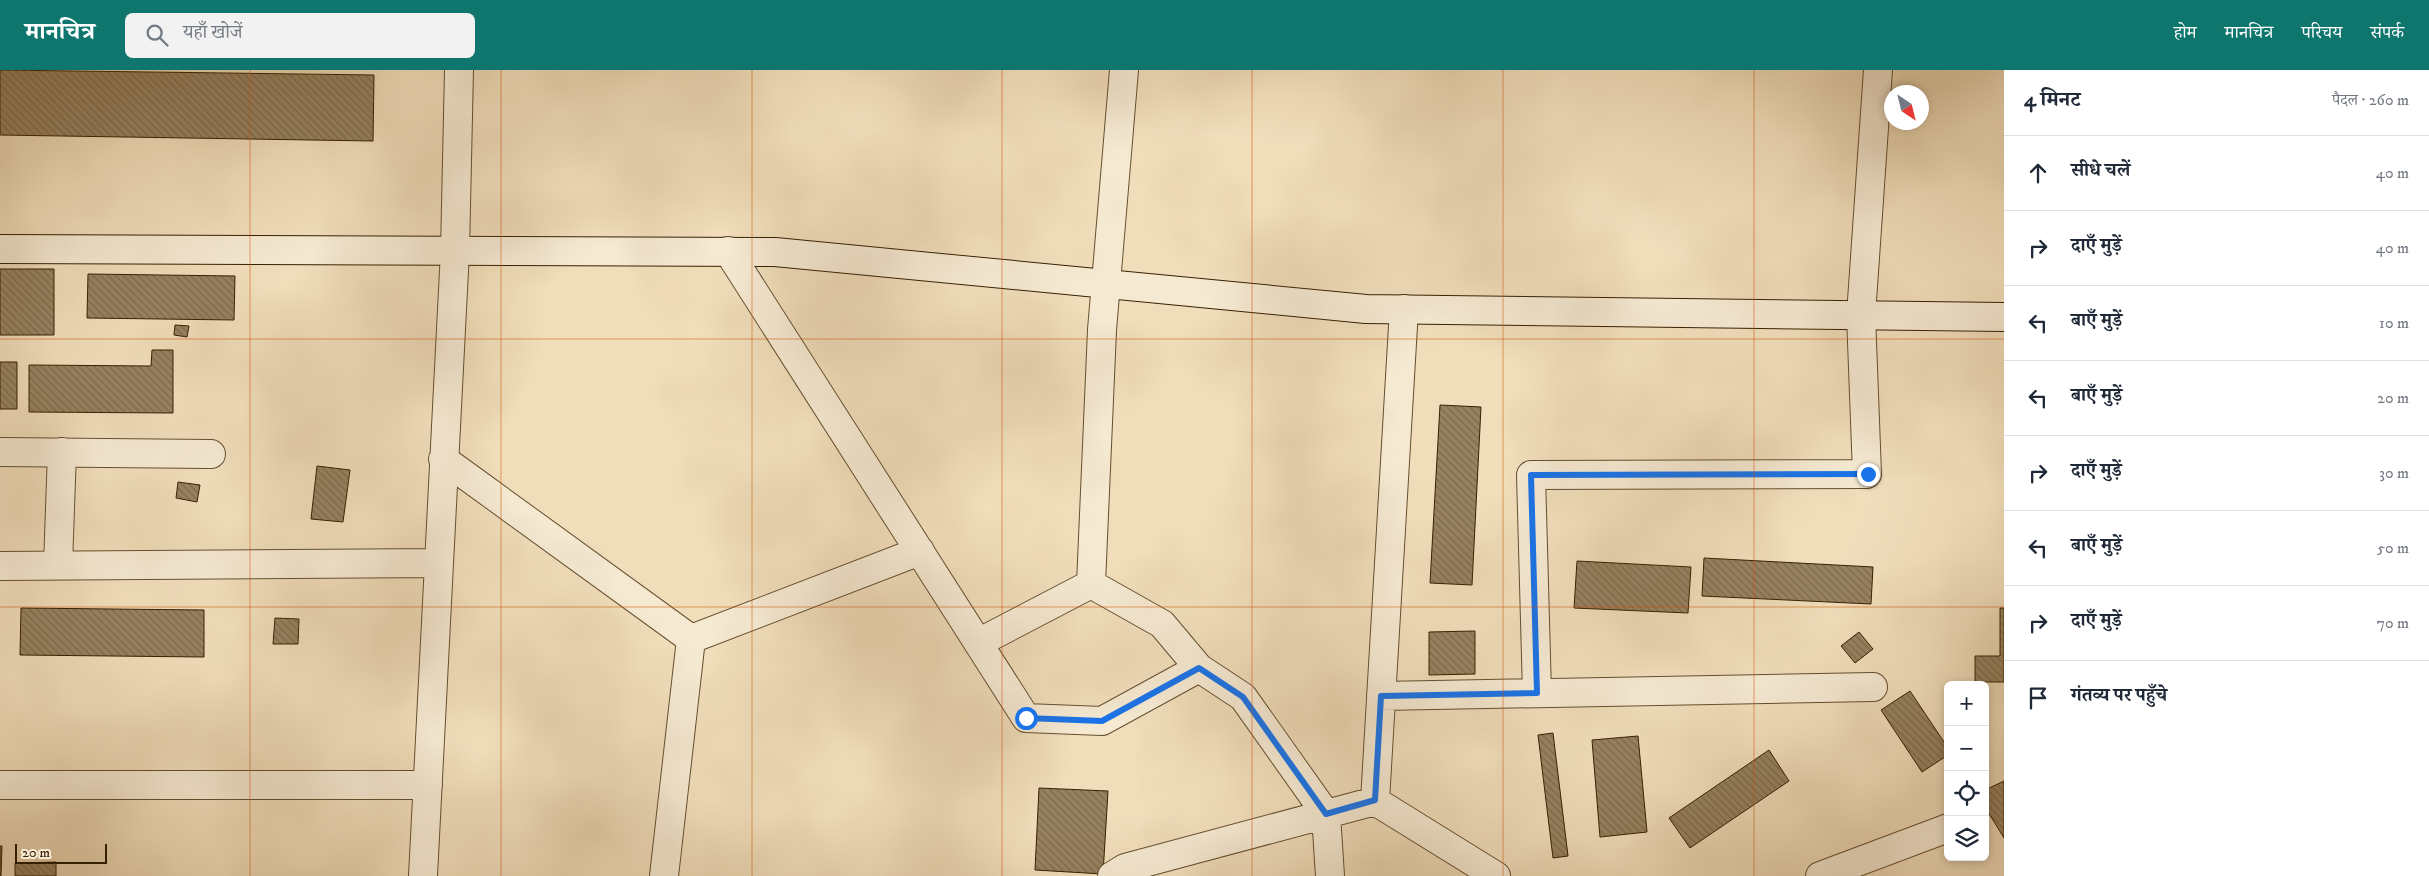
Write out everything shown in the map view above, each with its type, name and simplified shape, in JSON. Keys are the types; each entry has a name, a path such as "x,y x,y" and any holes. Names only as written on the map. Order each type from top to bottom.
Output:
{"street":[{"path":"423,876 455,251 459,70"},
{"path":"1091,584 1102,330 1124,70"},
{"path":"1537,693 1531,475 1868,474 1861,315 1878,70"},
{"path":"0,249 774,252 1366,308 2004,317"},
{"path":"728,251 1026,718 1102,721 1199,668"},
{"path":"1375,800 1404,309"},
{"path":"0,452 211,454"},
{"path":"58,565 62,452"},
{"path":"443,459 691,639"},
{"path":"691,639 920,552"},
{"path":"0,566 438,563"},
{"path":"978,643 1091,584"},
{"path":"1091,584 1162,624 1199,668 1243,697 1326,814 1330,876"},
{"path":"664,876 691,639"},
{"path":"1381,696 1873,687"},
{"path":"0,785 428,785"},
{"path":"1112,876 1126,868 1375,800 1496,876"},
{"path":"1820,876 1944,830"}],"building":[{"path":"0,70 374,75 373,141 0,135"},
{"path":"0,269 54,269 54,335 0,335"},
{"path":"88,274 235,276 234,320 87,318"},
{"path":"175,325 189,326 187,337 174,335"},
{"path":"152,350 173,350 173,413 29,412 29,365 151,366"},
{"path":"0,362 17,362 17,409 0,409"},
{"path":"1440,405 1481,407 1472,585 1430,583"},
{"path":"317,466 350,470 343,522 311,519"},
{"path":"178,482 200,485 197,502 176,498"},
{"path":"1704,558 1873,567 1871,604 1702,596"},
{"path":"1577,561 1691,567 1688,613 1574,608"},
{"path":"21,608 204,610 204,657 20,655"},
{"path":"2000,608 2004,608 2004,682 1975,681 1975,656 2000,656"},
{"path":"275,618 299,619 298,644 273,644"},
{"path":"1475,631 1475,674 1429,675 1429,632"},
{"path":"1859,632 1873,649 1855,663 1841,646"},
{"path":"1910,691 1944,742 1944,758 1922,772 1881,710"},
{"path":"1553,733 1568,856 1553,858 1538,735"},
{"path":"1638,736 1647,832 1600,837 1592,740"},
{"path":"1769,750 1789,781 1690,848 1669,818"},
{"path":"2004,781 2004,838 1989,814 1989,788"},
{"path":"1039,788 1108,791 1103,874 1035,870"},
{"path":"0,846 2,846 1,876 0,876"},
{"path":"56,862 56,876 15,876 15,863"}],"route":[{"path":"1026,718 1102,721 1199,668 1243,697 1326,814 1375,800 1381,696 1537,693 1531,475 1868,474"}]}
